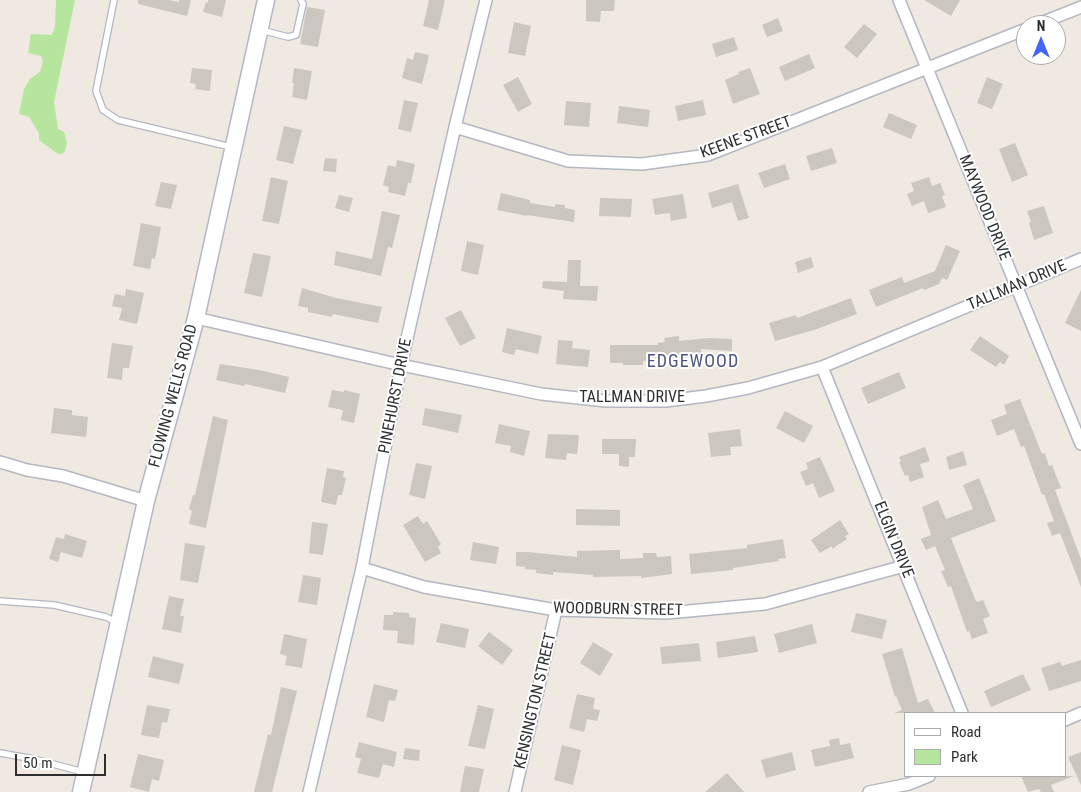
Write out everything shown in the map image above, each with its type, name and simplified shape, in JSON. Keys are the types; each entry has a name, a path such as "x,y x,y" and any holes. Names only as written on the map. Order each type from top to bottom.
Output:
{"main road":[{"name":"FLOWING WELLS ROAD","path":"80,792 146,501 196,318 266,0"}],"street":[{"name":"PINEHURST DRIVE","path":"309,792 362,568 401,365 486,0"},
{"name":"MAYWOOD DRIVE","path":"899,0 1081,444"},
{"path":"1061,15 1081,7"},
{"name":"KEENE STREET","path":"455,127 568,161 642,164 708,155 1016,33"},
{"name":"TALLMAN DRIVE","path":"196,318 401,365 541,394 606,400 657,401 706,396 748,388 822,366 1081,260"},
{"name":"ELGIN DRIVE","path":"822,366 962,712"},
{"path":"0,462 27,470 63,476 146,501"},
{"name":"WOODBURN STREET","path":"362,568 424,587 556,610 667,613 765,604 904,566"},
{"name":"KENSINGTON STREET","path":"515,792 556,610"},
{"path":"1066,720 1081,713"},
{"path":"869,792 909,784 926,777"}],"lane":[{"path":"114,0 96,91 103,110 118,120 233,148"},
{"path":"258,30 288,37 296,35 303,4 301,0"},
{"path":"0,601 54,605 106,617 118,623"},
{"path":"0,753 34,759 85,773"}],"green space":[{"path":"56,0 75,0 54,102 58,129 64,132 67,143 62,154 58,154 39,140 39,133 29,117 19,114 24,89 30,79 40,72 43,61 41,56 28,53 31,34 52,35 55,26"}],"building":[{"path":"138,0 169,0 179,2 179,0 191,0 187,16 138,4"},
{"path":"208,0 226,0 222,17 203,12"},
{"path":"429,0 445,0 438,30 423,26"},
{"path":"586,0 615,0 614,11 601,11 600,22 586,21"},
{"path":"924,0 960,0 951,16"},
{"path":"307,7 325,10 318,47 300,44"},
{"path":"778,18 783,31 767,37 762,25"},
{"path":"514,22 531,26 525,56 508,53"},
{"path":"864,24 877,34 857,58 844,47"},
{"path":"734,37 738,50 716,57 712,44"},
{"path":"415,52 429,55 422,84 402,78 407,58 413,60"},
{"path":"809,54 815,68 785,81 779,67"},
{"path":"192,68 212,70 210,91 195,89 196,84 190,83"},
{"path":"294,68 312,71 307,100 292,97"},
{"path":"750,68 760,94 733,104 725,80 739,74 738,72"},
{"path":"518,77 532,104 518,112 503,85"},
{"path":"987,77 1003,84 992,109 977,103"},
{"path":"404,100 418,103 411,132 398,129"},
{"path":"703,100 706,115 678,121 675,106"},
{"path":"566,101 591,103 589,127 564,125"},
{"path":"619,106 650,110 648,127 617,123"},
{"path":"889,113 917,125 911,139 883,127"},
{"path":"284,126 302,130 293,164 276,160"},
{"path":"1015,143 1028,175 1012,182 999,149"},
{"path":"832,148 837,163 811,171 806,156"},
{"path":"325,158 337,159 336,172 323,171"},
{"path":"397,160 415,164 411,183 408,183 405,196 388,192 389,187 383,185 388,165 396,167"},
{"path":"785,164 790,179 764,188 758,173"},
{"path":"271,177 288,181 279,224 262,221"},
{"path":"929,177 932,186 940,183 945,195 942,196 946,207 928,213 924,201 912,206 907,194 914,191 911,183"},
{"path":"161,182 177,185 171,209 155,206"},
{"path":"738,184 749,218 738,221 732,202 712,208 708,193"},
{"path":"501,193 530,200 530,203 555,207 555,204 565,205 565,208 575,210 574,222 497,210"},
{"path":"683,194 687,218 671,221 670,213 655,215 652,199"},
{"path":"339,195 353,198 349,212 335,208"},
{"path":"600,198 632,199 631,217 599,216"},
{"path":"1044,206 1053,233 1034,240 1027,211"},
{"path":"382,211 400,215 392,248 388,247 381,276 334,265 336,251 372,259"},
{"path":"141,223 161,227 155,259 152,258 150,269 133,266"},
{"path":"467,241 484,245 478,275 461,271"},
{"path":"946,245 960,251 947,280 942,278 939,284 924,290 923,288 876,307 869,290 902,277 904,283 935,271"},
{"path":"253,253 271,256 262,297 244,293"},
{"path":"811,257 814,267 798,273 795,262"},
{"path":"568,260 581,260 580,286 598,286 597,301 563,299 564,291 542,288 543,281 567,282"},
{"path":"302,288 336,298 382,307 378,323 333,314 332,317 308,312 308,308 298,306"},
{"path":"126,289 144,293 137,324 119,320 122,308 112,306 115,294 125,296"},
{"path":"1081,290 1081,331 1065,323"},
{"path":"851,298 857,314 814,330 775,341 769,323 796,315 797,318"},
{"path":"461,310 476,338 460,346 445,318"},
{"path":"507,328 542,336 538,354 516,349 514,355 502,352"},
{"path":"679,336 679,341 709,338 732,339 732,351 701,349 702,357 667,363 667,361 664,361 664,358 643,361 643,365 610,363 610,345 658,345 657,343 665,342 664,338"},
{"path":"980,336 1009,356 1004,365 1000,362 996,367 970,350"},
{"path":"558,340 573,341 572,348 590,350 588,367 556,364"},
{"path":"112,343 133,346 129,368 123,368 122,380 107,378"},
{"path":"220,364 289,377 285,393 216,380"},
{"path":"899,372 906,388 868,404 861,388"},
{"path":"332,390 344,392 344,390 360,394 354,423 341,420 343,410 328,407"},
{"path":"1020,399 1042,454 1045,453 1049,466 1052,465 1061,488 1055,490 1081,559 1081,587 1060,533 1052,536 1047,523 1054,521 1024,446 1021,447 1014,429 997,436 991,420 1007,414 1004,405"},
{"path":"54,408 72,410 72,415 88,417 86,437 51,433"},
{"path":"425,408 462,415 458,433 422,425"},
{"path":"785,411 813,426 804,443 776,428"},
{"path":"213,416 228,420 206,528 189,524 192,511 189,509 193,495 195,495"},
{"path":"499,424 530,431 524,456 510,452 511,446 495,443"},
{"path":"740,429 742,446 730,447 731,455 711,457 708,433"},
{"path":"548,434 579,435 577,454 567,453 566,460 545,458"},
{"path":"602,439 636,439 635,457 629,457 629,467 619,466 619,454 602,454"},
{"path":"925,447 930,461 920,464 924,477 910,482 908,475 905,476 899,462 901,461 899,457"},
{"path":"963,451 967,465 949,470 946,457"},
{"path":"820,457 835,491 819,498 813,483 806,486 800,472 808,469 806,463"},
{"path":"416,463 432,466 425,499 409,495"},
{"path":"327,468 344,471 343,477 346,478 342,495 338,495 336,505 321,502"},
{"path":"979,478 996,521 951,538 975,599 977,602 983,600 990,616 983,619 988,633 972,639 969,631 967,632 951,586 948,587 941,571 945,570 935,546 926,550 921,539 931,535 922,507 938,500 946,519 973,509 963,485"},
{"path":"576,509 620,510 620,526 576,525"},
{"path":"418,516 423,524 427,521 441,544 438,547 441,553 425,562 403,525"},
{"path":"840,520 849,534 845,536 847,539 832,549 832,546 820,553 811,540"},
{"path":"312,522 328,524 323,555 309,553"},
{"path":"65,534 87,541 82,558 61,552 58,562 49,559 56,537 64,539"},
{"path":"783,539 786,558 778,559 779,561 733,568 733,570 691,574 689,554 747,548 747,545"},
{"path":"473,542 499,547 496,564 470,560"},
{"path":"185,543 205,546 198,583 180,580"},
{"path":"620,550 620,559 643,558 643,553 656,553 657,557 671,556 672,574 641,578 641,576 593,577 593,575 553,572 553,575 536,573 536,570 516,566 516,552 577,557 577,551"},
{"path":"303,575 321,578 317,605 298,602"},
{"path":"169,596 184,599 180,616 184,616 181,633 162,629"},
{"path":"393,612 409,613 409,617 416,618 414,645 397,643 398,631 383,630 384,615 393,615"},
{"path":"856,613 887,620 882,639 851,632"},
{"path":"441,623 469,629 465,648 436,642"},
{"path":"812,624 817,643 779,653 774,634"},
{"path":"489,632 513,650 502,665 478,646"},
{"path":"284,634 307,639 302,668 285,665 287,656 280,654"},
{"path":"755,636 758,652 718,658 716,642"},
{"path":"593,642 613,654 600,676 580,663"},
{"path":"699,643 701,661 662,664 660,647"},
{"path":"902,648 918,703 928,699 934,712 894,713 902,710 895,697 882,654"},
{"path":"153,656 184,664 179,684 148,677"},
{"path":"1081,660 1081,681 1049,691 1041,668 1060,662 1062,666"},
{"path":"1023,674 1031,690 991,707 984,691"},
{"path":"374,684 398,690 395,701 389,700 384,722 366,717"},
{"path":"281,687 297,691 272,792 254,792 268,734 271,735"},
{"path":"577,694 595,698 593,709 600,710 597,721 587,719 584,732 569,728"},
{"path":"147,705 170,709 167,723 162,722 159,738 141,735"},
{"path":"478,705 494,709 485,749 468,746"},
{"path":"839,738 840,745 850,743 854,758 815,767 811,750 830,746 829,740"},
{"path":"359,742 397,752 394,767 383,764 379,778 357,773 361,759 355,757"},
{"path":"562,745 581,750 573,785 554,780"},
{"path":"405,748 420,750 419,761 403,759"},
{"path":"792,752 796,770 766,778 761,760"},
{"path":"1081,752 1081,785 1068,757"},
{"path":"138,754 164,760 159,781 152,779 149,792 130,787"},
{"path":"465,766 484,769 479,792 460,792"},
{"path":"727,773 744,792 705,792"},
{"path":"1074,776 1051,785 1054,792 1041,792 1039,789 1028,792 1021,777"}],"district":[{"name":"EDGEWOOD","path":"693,362"}]}
